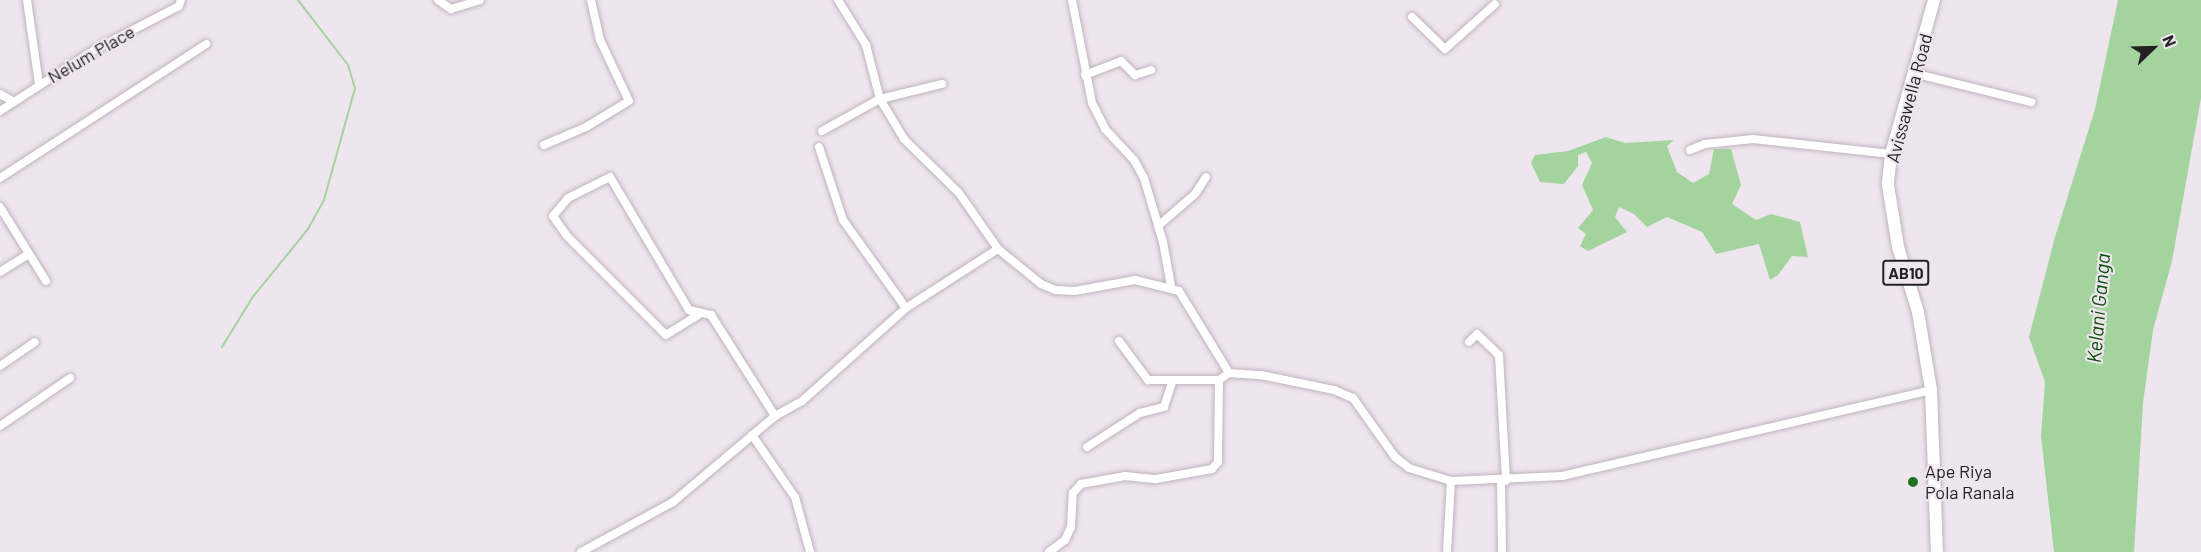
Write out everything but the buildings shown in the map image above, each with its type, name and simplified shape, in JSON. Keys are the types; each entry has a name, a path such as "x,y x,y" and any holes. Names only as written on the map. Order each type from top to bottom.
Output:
{"main road":[{"name":"Avissawella Road","path":"1934,0 1891,154 1889,206 1918,312 1931,390 1937,552"}],"street":[{"path":"27,0 39,84"},
{"name":"Nelum Place","path":"0,111 96,49 179,6 181,0"},
{"path":"438,0 451,9 462,3 480,0"},
{"path":"544,145 629,101 600,40 591,0"},
{"path":"838,0 866,45 880,99 904,140 959,193 998,249 1041,284 1055,290 1087,290 1135,280 1171,286 1190,303 1229,373"},
{"path":"1072,0 1085,75 1096,114 1144,178 1158,226 1171,286"},
{"path":"1412,17 1445,49 1495,1"},
{"path":"0,178 206,44"},
{"path":"1085,75 1121,61 1136,75 1151,70"},
{"path":"1913,73 2031,102"},
{"path":"822,131 880,99 942,84"},
{"path":"0,94 14,102"},
{"path":"1690,150 1705,144 1753,139 1891,154"},
{"path":"819,147 843,220 906,308"},
{"path":"698,315 666,335 567,236 553,216 568,198 610,177 688,310 698,315 711,315 775,416"},
{"path":"1158,226 1189,200 1206,177"},
{"path":"0,207 46,281"},
{"path":"581,552 593,549 672,502 775,416 802,401 906,308 998,249"},
{"path":"0,272 29,254"},
{"path":"1469,342 1477,334 1499,355 1503,481 1502,552"},
{"path":"1119,341 1148,380 1172,382 1219,380 1229,373 1261,375 1334,390 1353,398 1395,457 1409,468 1451,481 1503,481 1609,467 1931,390"},
{"path":"0,366 35,342"},
{"path":"0,426 70,378"},
{"path":"1049,552 1065,540 1071,527 1073,493 1081,484 1125,476 1156,479 1212,469 1218,462 1219,380"},
{"path":"1087,447 1140,413 1164,407 1172,382"},
{"path":"752,435 795,497 810,552"},
{"path":"1447,552 1451,481"}],"water":[{"name":"Kelani Ganga","path":"2118,0 2201,0 2201,98 2172,261 2153,330 2143,403 2134,552 2054,552 2041,436 2045,382 2029,337 2055,237 2095,109"},
{"path":"1606,137 1625,143 1674,140 1667,146 1677,172 1693,183 1709,174 1714,149 1731,149 1741,185 1732,204 1756,220 1771,214 1800,222 1808,257 1792,256 1778,275 1770,280 1759,244 1716,254 1702,232 1667,217 1647,227 1634,214 1619,207 1615,217 1627,232 1588,251 1580,246 1586,234 1578,228 1593,210 1582,185 1592,163 1586,152 1578,155 1578,166 1564,184 1540,182 1531,163 1535,155 1568,151"}],"waterway":[{"path":"222,347 252,298 308,229 324,200 355,88 348,65 298,0"}],"place":[{"name":"Ape Riya Pola Ranala","path":"1913,482"}]}
